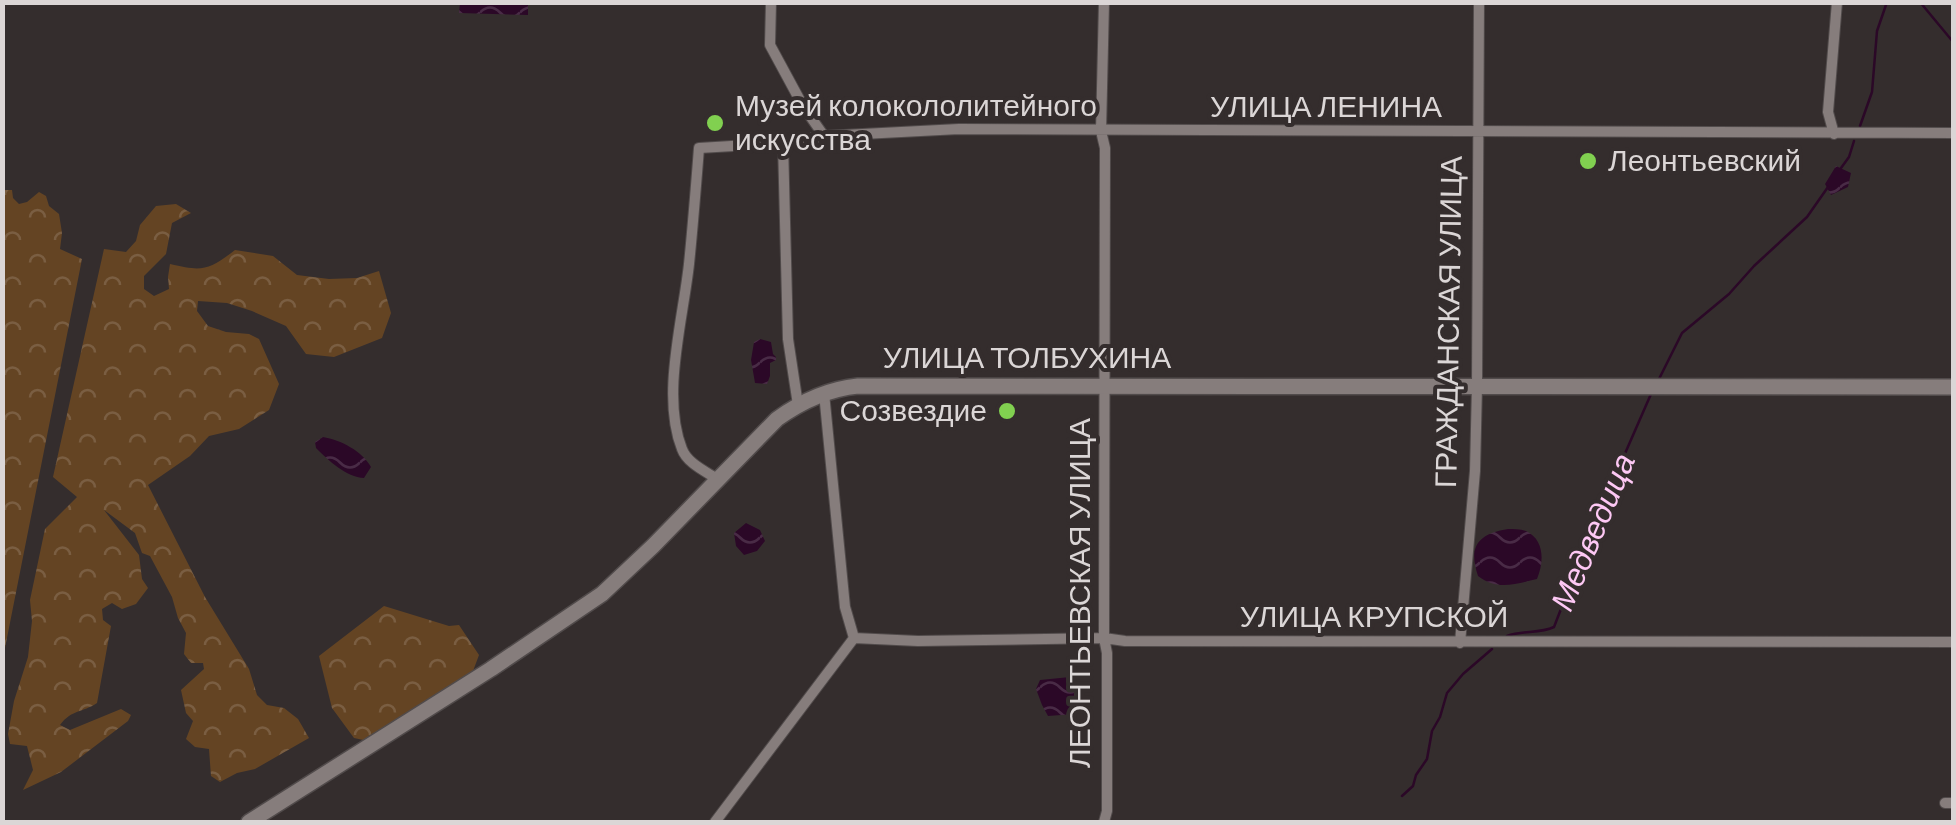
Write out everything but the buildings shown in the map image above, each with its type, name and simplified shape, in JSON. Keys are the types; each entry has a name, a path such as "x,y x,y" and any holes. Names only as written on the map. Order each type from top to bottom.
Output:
{"main road":[{"name":"УЛИЦА ТОЛБУХИНА","path":"249,822 492,669 602,594 777,419 824,393 858,386 1954,386"}],"street":[{"path":"771,2 770,46 824,136"},
{"name":"ЛЕОНТЬЕВСКАЯ УЛИЦА","path":"1104,2 1104,822"},
{"name":"ГРАЖДАНСКАЯ УЛИЦА","path":"1460,643 1477,386 1479,2"},
{"path":"1834,134 1828,112 1836,2"},
{"name":"УЛИЦА ЛЕНИНА","path":"717,478 683,452 672,392 699,148 958,129 1954,133"},
{"path":"783,144 788,339 798,405"},
{"path":"715,822 854,638 844,608 824,393"},
{"name":"УЛИЦА КРУПСКОЙ","path":"854,638 1954,642"}],"green space":[{"path":"3,190 12,190 19,204 39,192 46,196 49,206 59,214 60,249 82,259 3,658"},
{"path":"176,204 191,213 172,223 166,254 144,276 144,289 154,296 169,289 170,264 205,268 235,250 273,256 297,275 357,278 379,271 391,313 382,338 334,357 306,354 286,326 252,311 227,303 198,301 197,311 208,326 259,339 279,384 269,410 239,429 209,436 190,456 148,485 205,597 249,669 257,695 267,705 284,708 298,719 309,738 255,769 220,782 211,776 209,749 195,747 186,739 193,721 186,713 181,690 204,669 203,663 191,663 184,654 186,633 150,556 142,553 135,533 104,510 139,555 142,579 148,588 136,604 122,609 112,603 102,609 103,620 111,626 97,703 60,725 70,730 121,709 131,715 61,772 23,790 33,770 27,746 10,744 8,734 28,657 30,600 45,529 77,497 53,477 104,249 126,252 136,241 140,225 156,206"},
{"path":"384,606 449,626 459,625 479,655 473,671 368,741 354,738 332,708 319,656"}],"water":[{"path":"460,3 528,3 528,15 459,13"},
{"path":"1836,166 1851,173 1848,187 1831,195 1825,184"},
{"path":"754,342 771,342 776,357 770,363 767,384 755,383 751,360"},
{"path":"323,437 362,456 371,467 364,478 344,471 316,448 315,442"},
{"path":"746,523 760,530 765,541 757,551 744,555 736,546 734,533"},
{"path":"1508,529 1526,531 1537,540 1542,559 1537,579 1499,585 1478,576 1474,557 1478,543 1489,534"},
{"path":"1070,677 1077,686 1075,714 1048,716 1036,689 1040,680"}],"waterway":[{"name":"Медведица","path":"1860,126 1872,92 1877,31 1887,2"},
{"path":"1920,2 1954,43"},
{"name":"Медведица","path":"1841,168 1854,141"},
{"name":"Медведица","path":"1659,379 1682,333 1729,294 1807,217 1828,187"},
{"name":"Медведица","path":"1507,636 1554,627 1651,394"},
{"name":"Медведица","path":"1402,796 1413,786 1427,759 1432,731 1447,693 1492,649"}],"place":[{"name":"Музей колокололитейного искусства","path":"715,123"},
{"name":"Леонтьевский","path":"1588,161"},
{"name":"Созвездие","path":"1007,411"}]}
